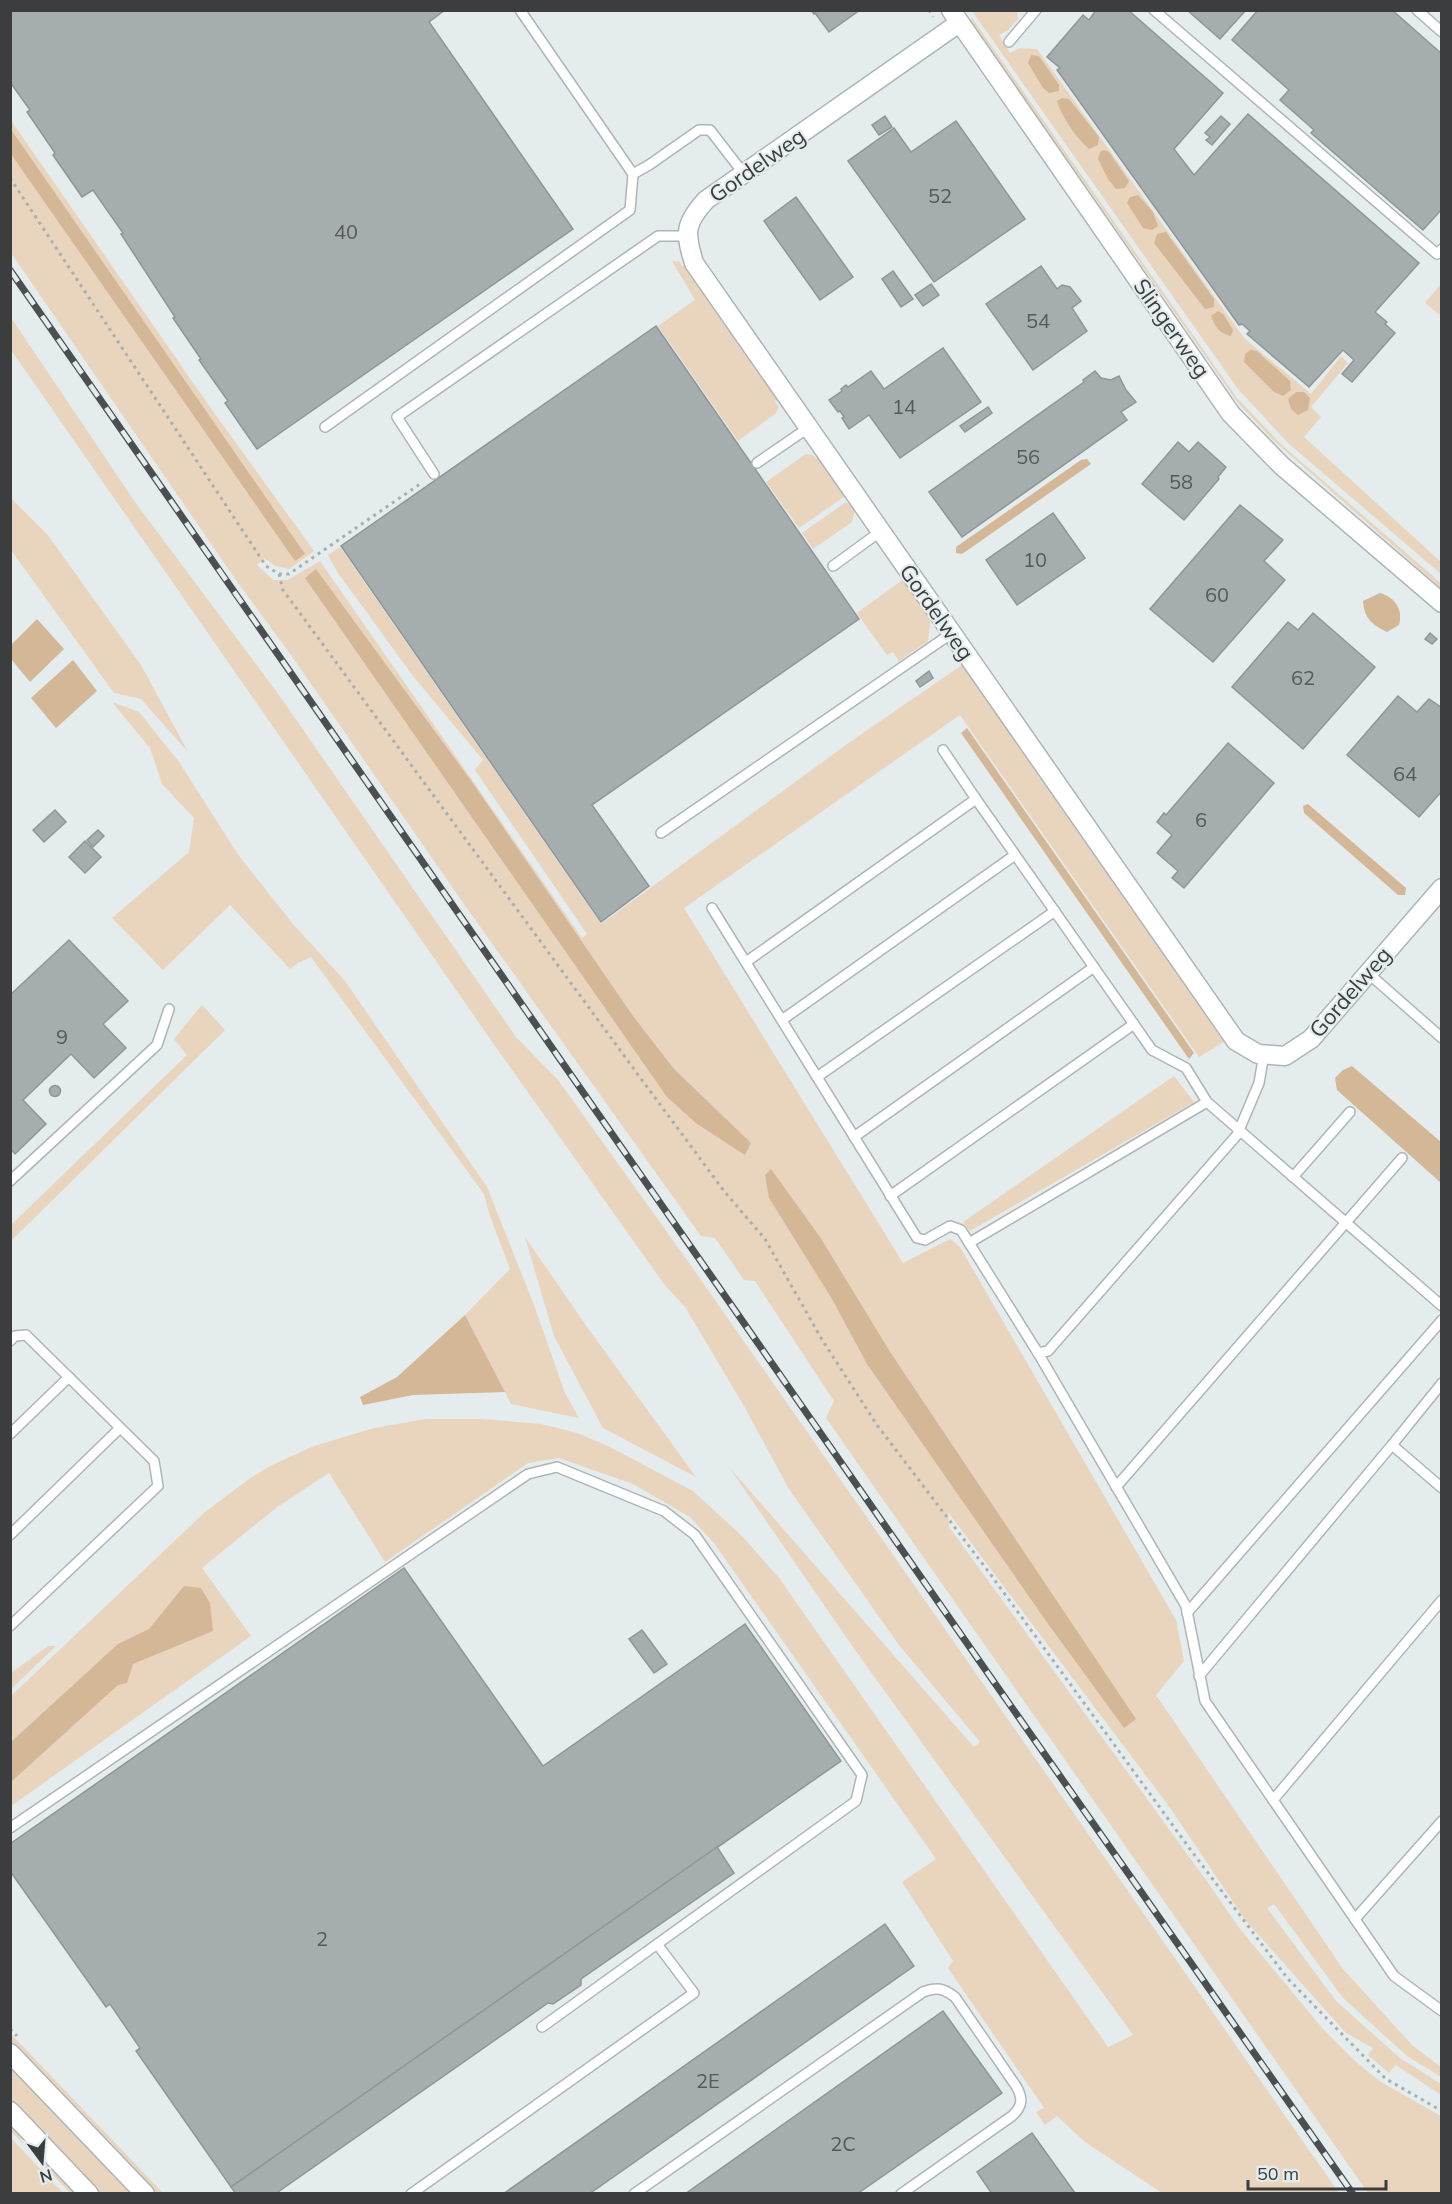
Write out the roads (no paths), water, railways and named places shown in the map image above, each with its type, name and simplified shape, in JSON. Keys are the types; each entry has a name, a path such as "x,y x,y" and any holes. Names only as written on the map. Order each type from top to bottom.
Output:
{"street":[{"name":"Gordelweg","path":"955,17 706,200 692,216 687,236 694,264 1236,1041 1258,1054 1285,1056 1311,1039 1368,973 1438,899"},
{"name":"Slingerweg","path":"955,17 1231,414 1282,466 1442,603"},
{"path":"10,2053 145,2193"},
{"path":"10,2111 89,2193"}],"lane":[{"path":"325,427 630,210 633,174 520,10"},
{"path":"1009,42 1036,10"},
{"path":"1154,10 1437,254 1442,249"},
{"path":"1417,10 1442,32"},
{"path":"633,174 699,130 710,130 744,174"},
{"path":"434,474 397,417 658,236 687,236"},
{"path":"757,463 808,428"},
{"path":"832,566 881,531"},
{"path":"662,833 952,633"},
{"path":"943,750 1152,1050 1186,1068 1207,1102 1442,1306"},
{"path":"746,962 975,799"},
{"path":"782,1020 1015,855"},
{"path":"712,908 917,1238 925,1240 950,1226 961,1230 1038,1353 1186,1606 1205,1701 1394,1976 1442,2011"},
{"path":"817,1077 1054,911"},
{"path":"854,1137 1094,967"},
{"path":"1368,973 1442,1038"},
{"path":"10,1181 157,1045 169,1008"},
{"path":"890,1196 1134,1024"},
{"path":"1038,1353 1048,1350 1237,1135 1259,1083 1264,1054"},
{"path":"969,1243 1207,1102"},
{"path":"1293,1177 1350,1112"},
{"path":"1116,1487 1402,1158"},
{"path":"1187,1612 1442,1320"},
{"path":"10,1341 15,1336 26,1335 69,1377 154,1461 158,1486 10,1626"},
{"path":"10,1434 69,1377"},
{"path":"1199,1676 1442,1383"},
{"path":"10,1535 120,1428"},
{"path":"1392,1445 1442,1488"},
{"path":"10,1828 528,1474 557,1467 664,1511 695,1535 862,1775 856,1801 542,2026"},
{"path":"1273,1800 1442,1600"},
{"path":"1355,1919 1442,1821"},
{"path":"411,2193 694,1993 657,1944"},
{"path":"639,2192 922,1992 936,1988 944,1989 955,1997 1016,2086 1021,2096 1021,2105 1012,2116 901,2193"}],"railway":[{"path":"10,270 1353,2194"}]}
